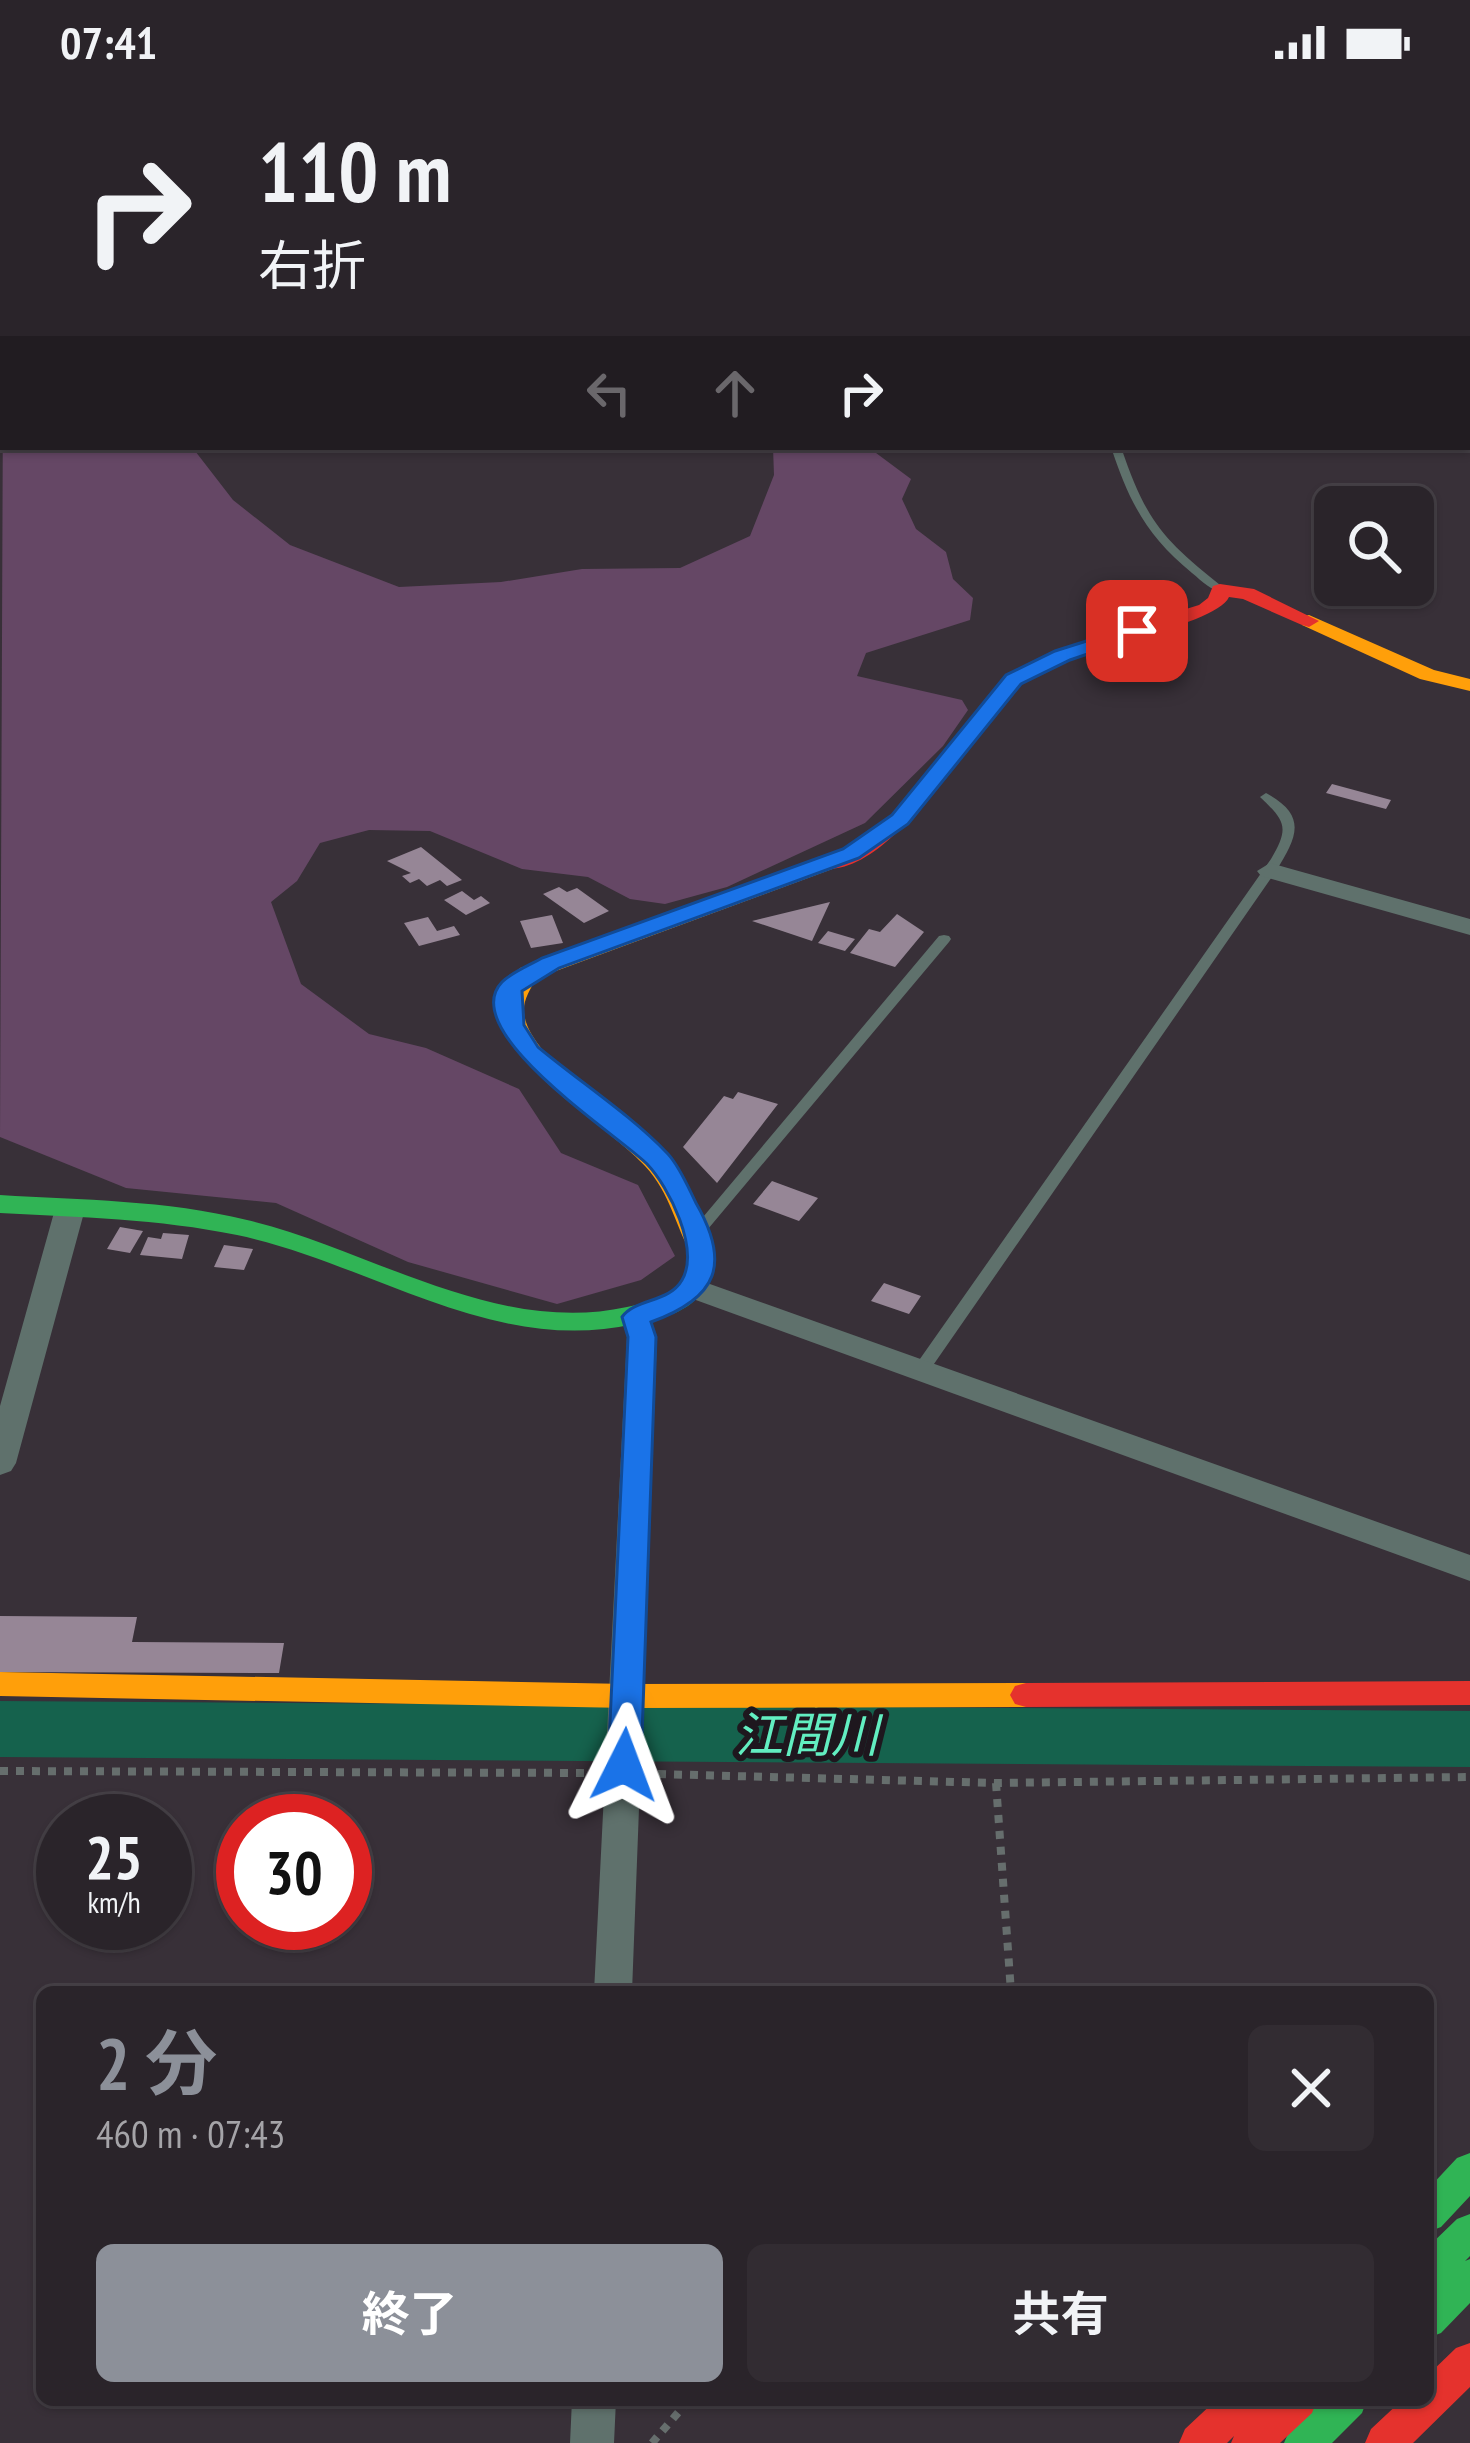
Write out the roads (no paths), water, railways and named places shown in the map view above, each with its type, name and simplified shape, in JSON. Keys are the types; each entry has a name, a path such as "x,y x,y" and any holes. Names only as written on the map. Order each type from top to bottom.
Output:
{"main road":[{"path":"0,1204 247,1229 476,1307 592,1322 636,1317 675,1303 693,1288 704,1259 699,1231 660,1161 529,1052 512,1025 507,1001 511,988 550,963 851,854 900,819 1013,679 1096,643 1206,609 1218,601 1220,590 1247,593 1427,675 1470,685"},
{"path":"0,1684 627,1701 1470,1693"},
{"path":"1434,2209 1470,2170"},
{"path":"1434,2267 1470,2231"},
{"path":"1434,2314 1470,2277"},
{"path":"1434,2396 1470,2361"},
{"path":"1199,2443 1238,2406"},
{"path":"1251,2443 1291,2406"},
{"path":"1304,2443 1342,2406"},
{"path":"1385,2443 1423,2406"}],"street":[{"path":"1270,871 1470,927"},
{"path":"0,1463 70,1209"},
{"path":"693,1288 1470,1568"},
{"path":"613,1986 642,1337 636,1317"}],"lane":[{"path":"1117,450 1130,494 1159,542 1220,590"},
{"path":"921,1370 1270,871 1292,832 1290,822 1266,797"},
{"path":"699,1231 944,939"}],"waterway":[{"name":"江間川","path":"0,1729 1470,1739"}]}
